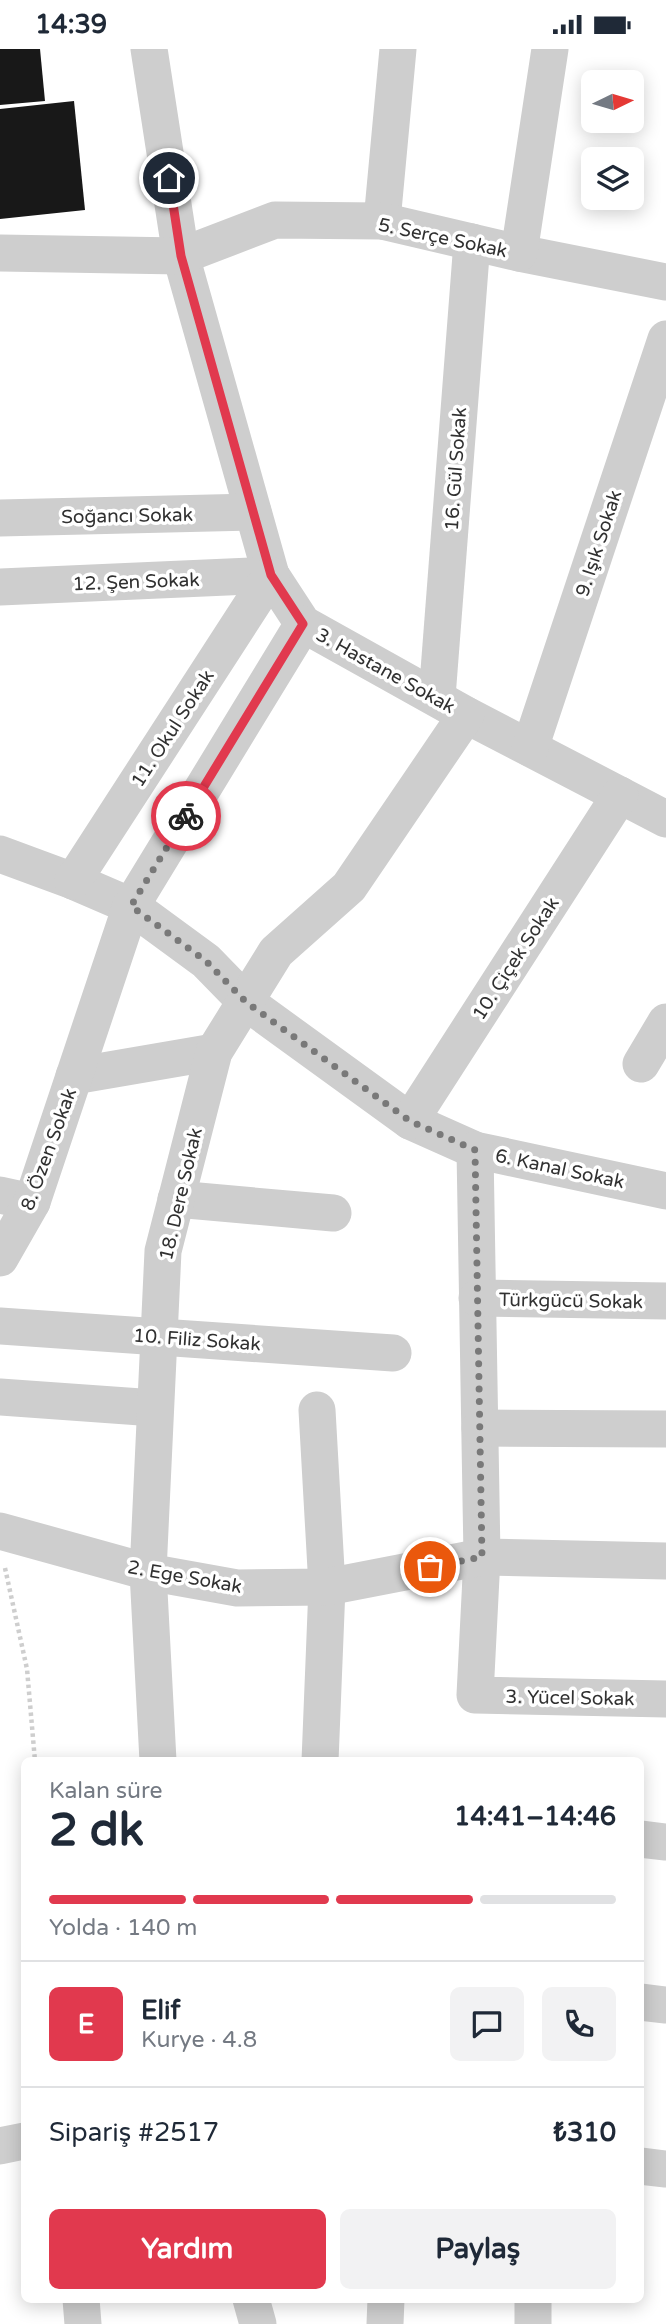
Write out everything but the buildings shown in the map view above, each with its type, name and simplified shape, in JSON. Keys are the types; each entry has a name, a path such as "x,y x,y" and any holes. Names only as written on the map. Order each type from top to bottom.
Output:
{"street":[{"name":"3. Hastane Sokak","path":"149,49 181,256 271,575 303,624 530,748 666,818"},
{"path":"382,221 398,49"},
{"path":"519,253 550,49"},
{"name":"5. Serçe Sokak","path":"181,256 275,220 382,221 519,253 666,282"},
{"name":"16. Gül Sokak","path":"452,706 472,242"},
{"path":"0,253 181,256"},
{"name":"9. Işık Sokak","path":"530,748 666,339"},
{"name":"Soğancı Sokak","path":"0,518 253,512"},
{"name":"12. Şen Sokak","path":"0,587 271,575"},
{"name":"11. Okul Sokak","path":"73,881 271,575"},
{"path":"131,906 303,624"},
{"name":"18. Dere Sokak","path":"158,1757 148,1572 163,1251 214,1052 276,952 349,887 452,706"},
{"name":"10. Çiçek Sokak","path":"410,1121 620,795"},
{"name":"6. Kanal Sokak","path":"0,854 131,906 206,961 246,1002 410,1121 475,1150 666,1191"},
{"name":"8. Özen Sokak","path":"0,1258 16,1199 74,1076 131,906"},
{"path":"641,1064 666,1022"},
{"name":"8. Özen Sokak","path":"74,1076 214,1052"},
{"path":"475,1150 482,1557"},
{"path":"176,1199 333,1213"},
{"name":"Türkgücü Sokak","path":"477,1298 666,1301"},
{"name":"10. Filiz Sokak","path":"0,1326 393,1353"},
{"path":"0,1397 155,1408"},
{"path":"317,1410 327,1587 320,1757"},
{"path":"481,1428 666,1429"},
{"name":"2. Ege Sokak","path":"1,1546 237,1588 327,1587 482,1557 666,1560"},
{"name":"3. Yücel Sokak","path":"482,1557 475,1695 666,1699"},
{"path":"644,1839 666,1842"},
{"path":"644,2002 666,2005"},
{"path":"0,2146 21,2142"},
{"path":"644,2166 666,2169"},
{"path":"81,2303 83,2324"},
{"path":"252,2303 258,2324"},
{"path":"385,2324 386,2303"},
{"path":"533,2303 533,2324"}],"path":[{"path":"1,1546 27,1669 35,1757"}],"way so far":[{"path":"186,816 131,906 206,961 246,1002 410,1121 475,1150 482,1557 430,1567"}],"route":[{"path":"169,178 181,256 271,575 303,624 186,816"}]}
